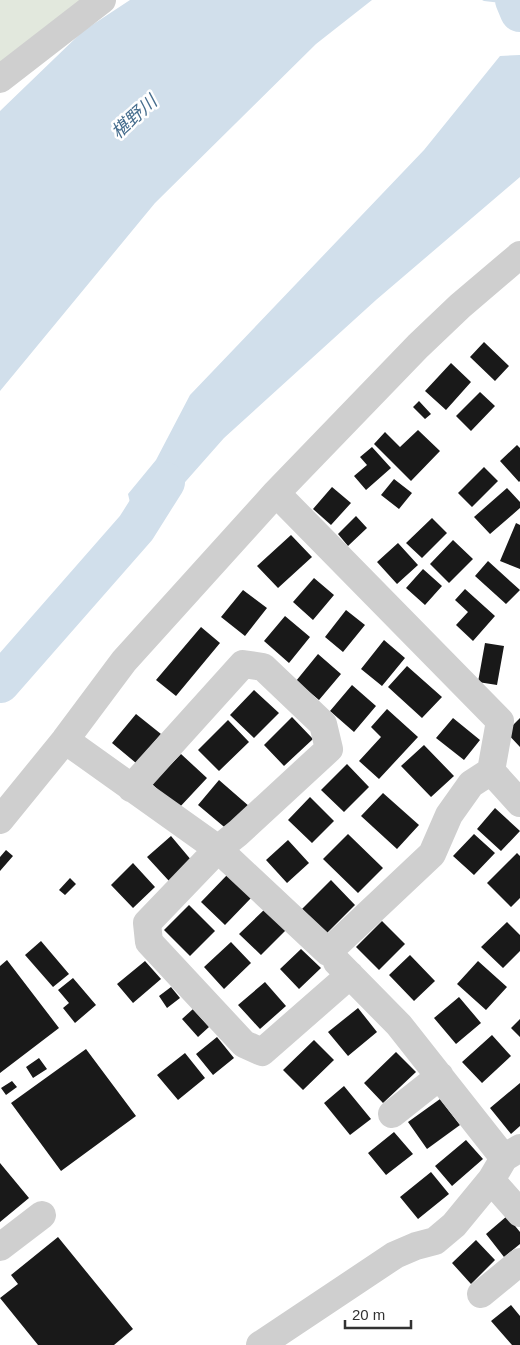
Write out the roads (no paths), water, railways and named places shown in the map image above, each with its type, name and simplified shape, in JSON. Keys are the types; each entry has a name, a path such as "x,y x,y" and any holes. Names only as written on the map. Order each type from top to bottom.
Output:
{"street":[{"path":"0,79 102,0"},
{"path":"0,820 65,740 124,661 276,493 418,346 460,306 520,254"},
{"path":"276,493 500,721 491,771 471,784 460,799 449,815 432,854 328,952"},
{"path":"132,788 243,664 263,667 323,724 329,749 238,834 218,849 147,923 148,942 244,1044 262,1052 350,975"},
{"path":"65,740 218,849 328,952 399,1025 505,1162 520,1213"},
{"path":"491,771 520,803"},
{"path":"392,1114 440,1076"},
{"path":"260,1345 395,1255 416,1246 435,1241 454,1225 505,1162"},
{"path":"0,1247 42,1215"},
{"path":"481,1294 520,1262"}],"water":[{"name":"椹野川","path":"130,0 372,0 316,44 155,203 0,391 0,111 83,31"},
{"path":"482,0 520,0 520,5 484,1"},
{"path":"520,55 520,177 376,300 224,438 156,515 136,528 128,494 156,460 190,395 424,150 500,56"}],"waterway":[{"path":"515,0 520,12"},
{"path":"0,683 136,528 165,482"}]}
